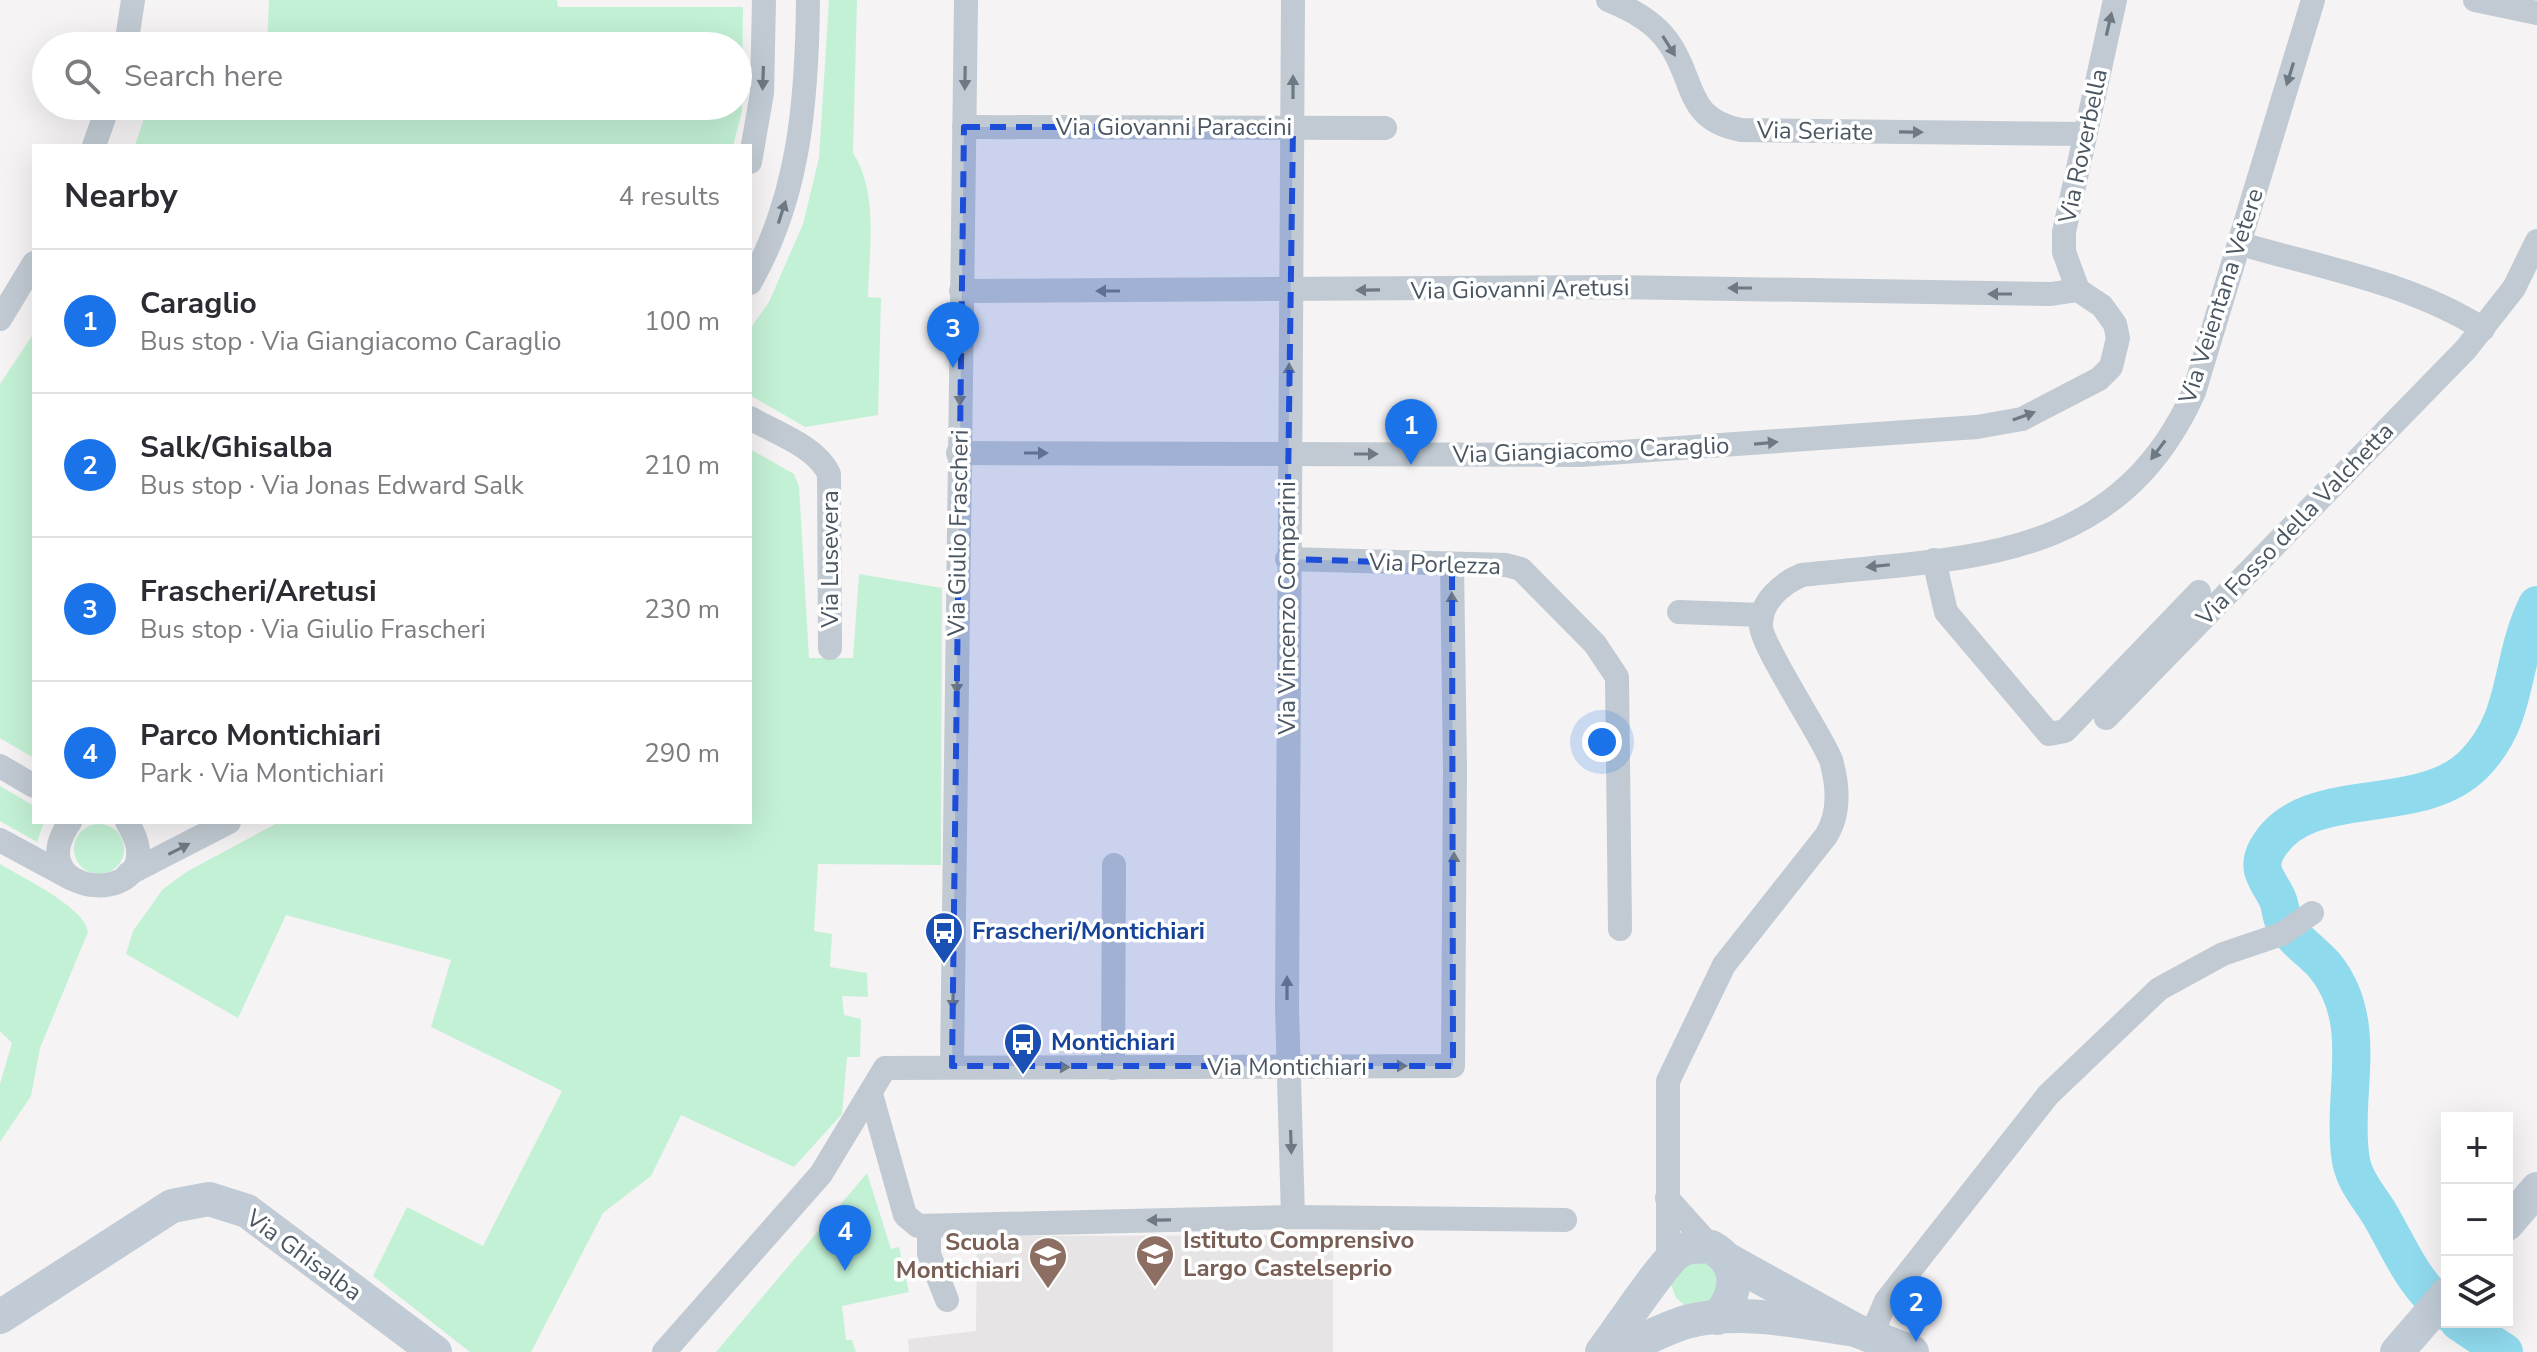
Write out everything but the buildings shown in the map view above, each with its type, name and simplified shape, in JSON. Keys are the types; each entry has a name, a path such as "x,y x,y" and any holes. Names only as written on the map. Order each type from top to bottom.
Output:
{"street":[{"path":"128,32 133,0"},
{"path":"752,150 762,93 764,0"},
{"path":"752,279 774,236 794,165 805,94 808,0"},
{"name":"Via Giulio Frascheri","path":"952,1066 966,0"},
{"name":"Via Vincenzo Comparini","path":"1293,0 1287,559 1289,1066 1293,1217"},
{"name":"Via Seriate","path":"1608,0 1634,12 1662,35 1673,50 1693,98 1708,116 1725,126 1741,130 2084,134"},
{"name":"Via Roverbella","path":"2078,290 2064,252 2064,232 2115,0"},
{"name":"Via Veientana Vetere","path":"1762,615 1781,587 1802,575 2004,550 2050,535 2095,515 2131,485 2187,407 2241,244 2313,0"},
{"path":"2475,0 2537,13"},
{"path":"95,144 103,120"},
{"name":"Via Giovanni Paraccini","path":"964,127 1385,128"},
{"name":"Via Fosso della Valchetta","path":"2106,718 2483,329 2514,288 2537,241"},
{"path":"2241,244 2423,297 2452,309 2483,329"},
{"path":"0,319 32,266"},
{"name":"Via Giovanni Aretusi","path":"961,291 1631,287 2051,294 2078,290"},
{"name":"Via Giangiacomo Caraglio","path":"958,453 1580,455 1977,427 2022,419 2099,379 2111,367 2118,338 2115,324 2110,313 2078,290"},
{"name":"Via Lusevera","path":"752,419 823,461 829,474 830,648"},
{"name":"Via Porlezza","path":"1287,559 1521,569 1612,666 1617,677 1620,929"},
{"path":"1934,560 1946,612 2049,734 2065,731 2199,592"},
{"name":"Via Montichiari","path":"664,1352 821,1174 885,1068 1453,1066 1455,769 1452,564"},
{"path":"1679,612 1762,615 1767,644 1831,760 1836,790 1834,820 1826,836 1724,965 1668,1081 1664,1269 1671,1306 1702,1320 1771,1318 1867,1335"},
{"path":"0,766 32,785"},
{"path":"69,824 59,847 67,873 77,882"},
{"path":"128,824 137,848 128,874"},
{"path":"0,840 77,882 98,888 119,882 128,874 225,824"},
{"path":"1113,1068 1114,865"},
{"path":"1867,1335 1886,1301 2048,1095 2159,989 2223,954 2297,924"},
{"path":"871,1094 907,1218 916,1226 1293,1217 1565,1220"},
{"path":"2513,1216 2537,1189"},
{"path":"1617,1352 1702,1320 1732,1297 1734,1274 1720,1254 1667,1198"},
{"name":"Via Ghisalba","path":"0,1317 172,1206 209,1199 247,1211 435,1352"},
{"path":"929,1227 929,1254 947,1300"},
{"path":"1602,1352 1664,1269 1688,1248 1720,1254 1867,1335 1912,1352"},
{"path":"2397,1352 2441,1301"}],"highlighted area":[{"path":"964,127 1293,127 1287,559 1452,564 1453,1066 952,1066"}],"shaded area":[{"name":"Istituto Comprensivo Largo Castelseprio","path":"1333,1235 1333,1352 909,1352 908,1339 976,1331 977,1236"}],"green space":[{"path":"269,0 557,0 558,7 743,7 743,32 268,32"},
{"path":"829,0 857,0 853,153 866,186 871,223 868,297 881,298 878,415 805,427 752,396 752,326 769,302 803,224 819,158"},
{"path":"143,120 740,120 734,144 136,144"},
{"path":"32,336 32,757 0,738 0,384"},
{"path":"752,450 794,474 799,487 809,658 853,658 859,574 942,588 941,865 818,864 814,931 832,934 830,967 867,973 868,997 842,996 844,1015 861,1019 860,1057 847,1057 842,1114 794,1167 681,1115 651,1176 603,1213 531,1352 470,1352 373,1276 407,1207 483,1246 562,1091 431,1027 451,960 286,915 238,1018 126,954 133,931 163,889 188,871 275,824 752,824"},
{"path":"0,786 32,805 32,824 43,824 37,842 0,821"},
{"path":"99,824 117,831 124,849 117,867 99,874 81,867 74,849 81,831"},
{"path":"0,864 64,903 84,922 88,932 40,1048 31,1096 0,1142 0,1084 12,1043 0,1031"},
{"path":"867,1173 891,1249 899,1247 909,1292 842,1306 846,1340 852,1340 856,1352 716,1352"},
{"path":"1686,1257 1720,1268 1713,1303 1687,1307 1676,1298 1670,1282"}],"waterway":[{"path":"2441,1306 2401,1254 2354,1171 2348,1130 2351,1033 2347,1010 2339,988 2325,966 2288,928 2264,875 2262,863 2267,849 2285,828 2308,815 2424,791 2451,781 2474,764 2489,746 2507,708 2528,626 2537,605"},
{"path":"2468,1328 2504,1352"}],"place":[{"name":"Frascheri/Aretusi","path":"953,368"},
{"name":"Caraglio","path":"1411,465"},
{"name":"Frascheri/Montichiari","path":"944,965"},
{"name":"Montichiari","path":"1023,1076"},
{"name":"Parco Montichiari","path":"845,1271"},
{"name":"Istituto Comprensivo Largo Castelseprio","path":"1155,1288"},
{"name":"Scuola Montichiari","path":"1048,1290"},
{"name":"Salk/Ghisalba","path":"1916,1342"}]}
